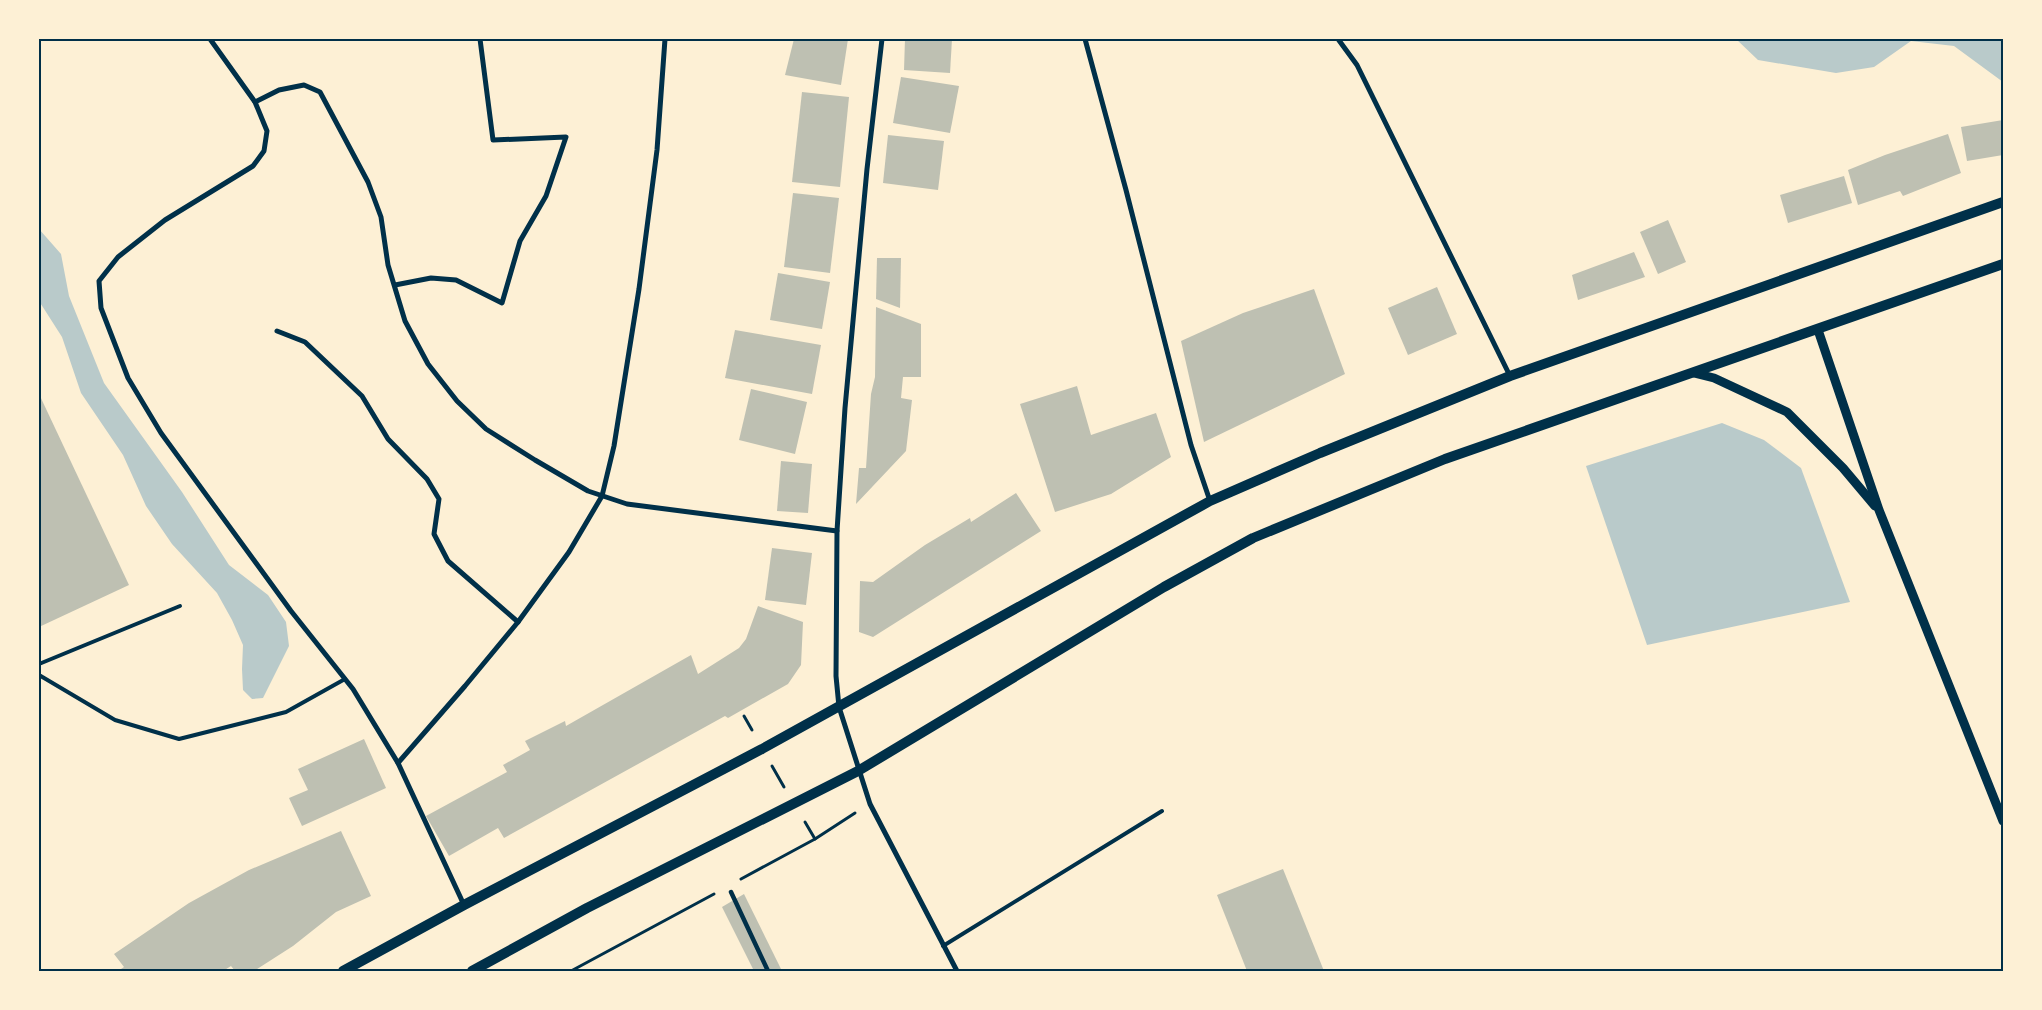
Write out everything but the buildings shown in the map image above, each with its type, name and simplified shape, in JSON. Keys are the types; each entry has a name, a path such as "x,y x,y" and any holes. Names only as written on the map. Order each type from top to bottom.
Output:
{"main road":[{"path":"343,971 464,905 762,749 1210,501 1320,453 1510,376 2003,202"},
{"path":"472,971 587,908 858,770 1164,587 1254,538 1446,459 2003,264"}],"street":[{"path":"210,39 255,102 266,130 264,151 252,166 166,220 118,257 98,281 101,308 128,378 161,433 291,611 345,680 398,763 464,905"},
{"path":"394,286 431,278 456,280 502,304 520,241 546,196 566,137 493,140 480,39"},
{"path":"398,763 466,686 518,622 569,552 602,496 614,446 639,290 657,150 665,39"},
{"path":"882,39 866,178 845,408 837,531 836,676 839,707 870,804 957,971"},
{"path":"1085,39 1129,199 1191,445 1210,501"},
{"path":"1338,39 1357,65 1510,376"},
{"path":"255,102 279,90 304,85 320,92 368,182 381,216 388,264 405,321 428,364 457,401 486,428 588,490 627,504 837,531"},
{"path":"1818,330 1879,510 2003,821"},
{"path":"277,331 305,342 362,396 388,439 427,480 439,499 434,534 448,561 518,622"},
{"path":"1694,373 1714,378 1787,412 1843,468 1879,510"},
{"path":"730,892 768,971"}],"lane":[{"path":"39,664 180,606"},
{"path":"39,675 115,720 179,739 286,712 345,680"},
{"path":"943,946 1162,811"}],"path":[{"path":"744,716 815,839"}],"shaded area":[{"path":"1736,39 2003,39 2003,82 1954,46 1911,41 1874,67 1836,73 1758,60"},
{"path":"39,229 61,254 69,296 104,383 182,492 229,565 268,595 286,622 289,646 263,698 252,699 243,690 243,645 217,593 172,544 146,506 123,455 81,393 62,337 39,301"},
{"path":"1722,423 1764,440 1801,468 1850,602 1647,645 1586,466"}]}
